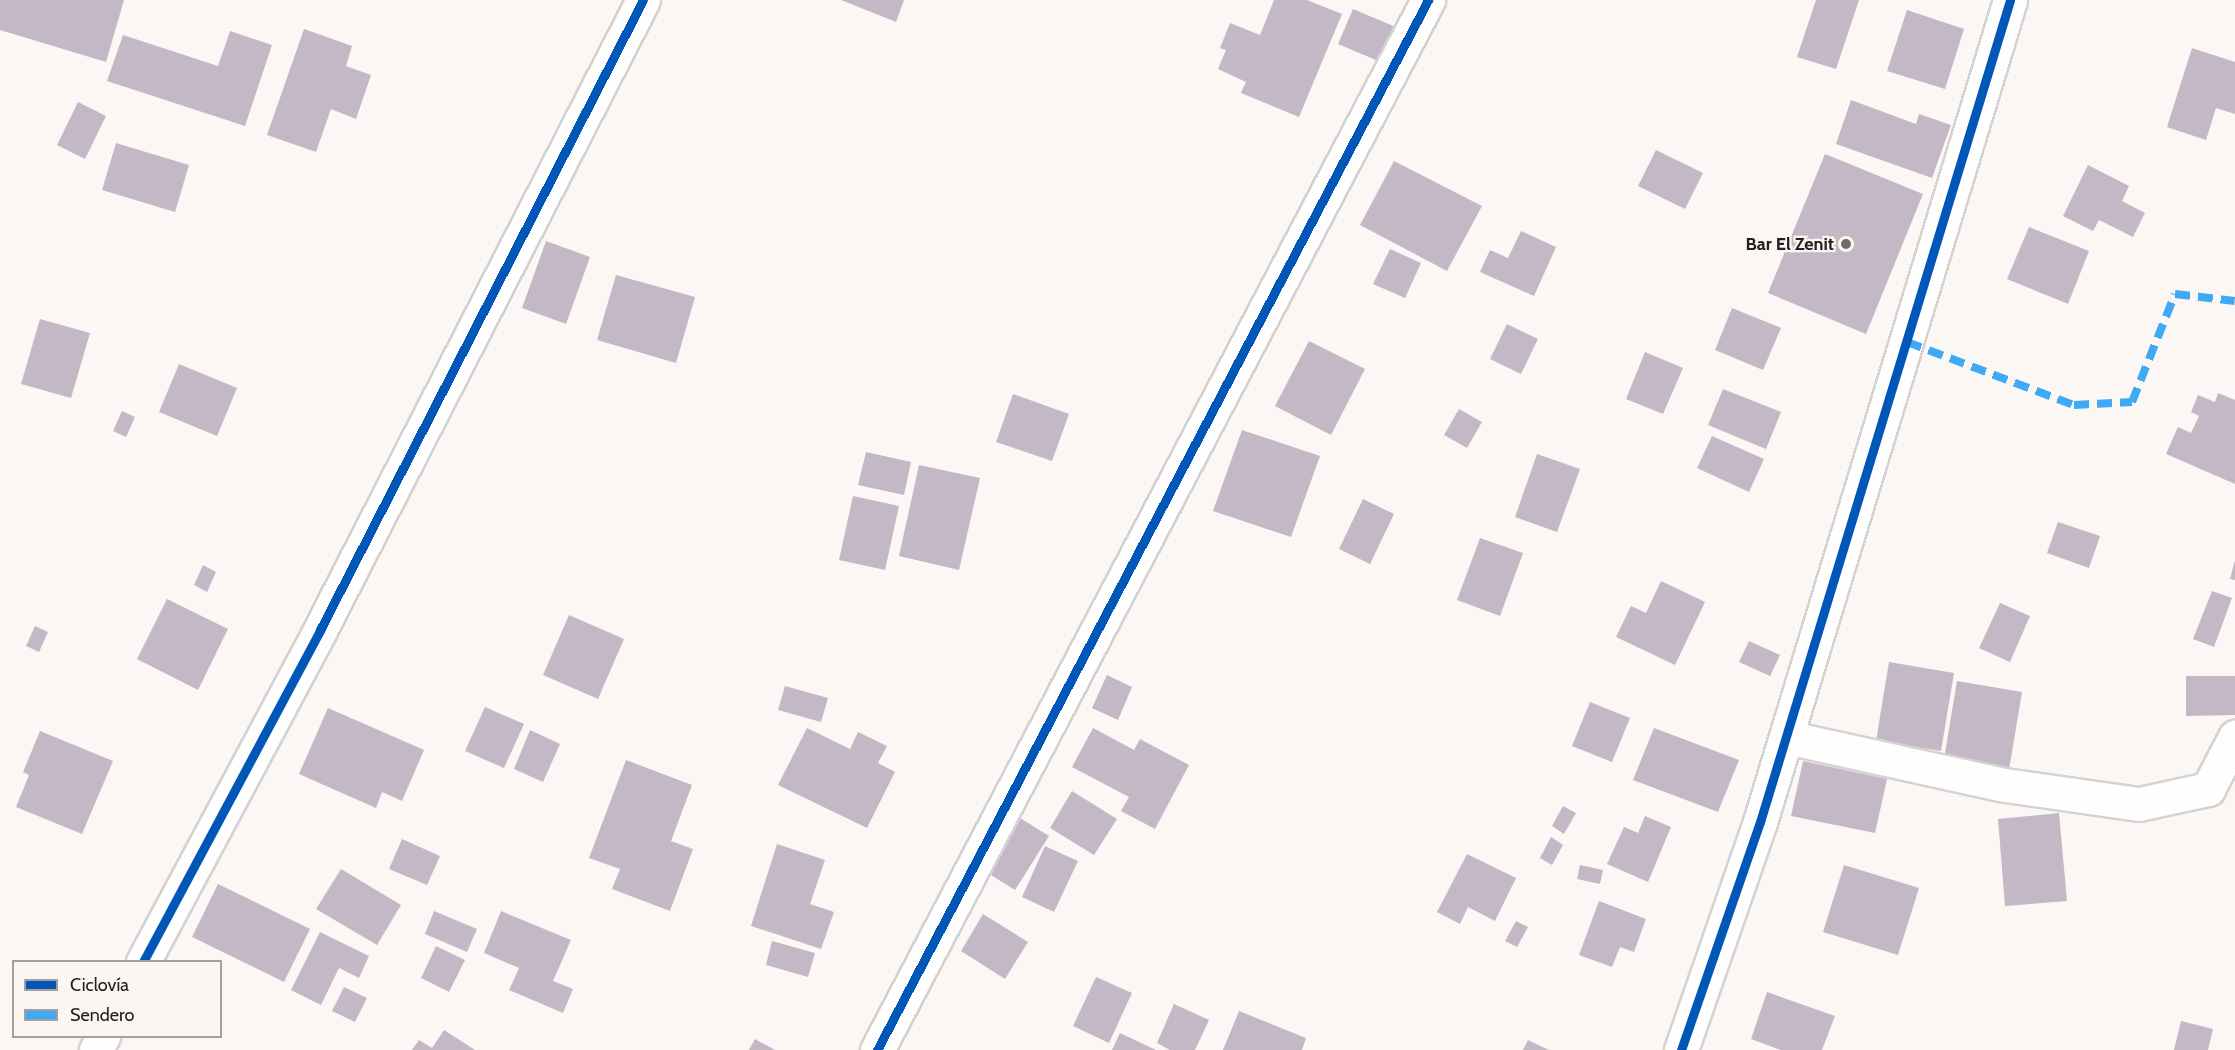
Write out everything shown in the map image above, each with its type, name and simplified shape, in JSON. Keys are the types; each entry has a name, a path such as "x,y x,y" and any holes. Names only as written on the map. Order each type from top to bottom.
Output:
{"street":[{"path":"144,960 314,640 643,0"},
{"path":"877,1050 1428,0"},
{"path":"1681,1050 1786,737 2010,0"},
{"path":"1786,737 2005,785 2139,804 2208,789 2235,737"}],"building":[{"path":"0,0 124,0 106,62 0,30"},
{"path":"841,0 904,0 896,22"},
{"path":"1274,0 1307,0 1342,14 1299,117 1241,93 1246,82 1218,69 1226,50 1220,48 1230,23 1260,35"},
{"path":"1816,0 1859,0 1836,69 1797,57"},
{"path":"1353,9 1398,28 1383,63 1338,44"},
{"path":"1907,10 1964,29 1945,89 1887,71"},
{"path":"304,29 352,46 346,66 371,75 356,119 331,109 316,152 267,135"},
{"path":"230,31 272,45 245,126 107,81 123,35 218,66"},
{"path":"2192,48 2235,62 2235,114 2216,108 2206,140 2167,127"},
{"path":"1851,100 1916,124 1919,114 1951,125 1932,178 1836,144"},
{"path":"78,102 106,116 85,159 57,145"},
{"path":"116,143 189,165 175,212 102,190"},
{"path":"1656,150 1703,173 1685,209 1638,186"},
{"name":"Bar El Zenit","path":"1825,154 1923,194 1866,334 1768,293"},
{"path":"1394,161 1482,206 1447,271 1360,225"},
{"path":"2088,165 2129,186 2122,201 2145,213 2133,237 2099,220 2093,231 2063,216"},
{"path":"2029,227 2089,251 2068,304 2007,279"},
{"path":"1521,231 1556,247 1534,296 1480,272 1490,250 1508,258"},
{"path":"546,241 590,257 566,324 522,308"},
{"path":"1390,249 1421,263 1405,298 1373,284"},
{"path":"616,275 695,297 676,363 597,340"},
{"path":"1732,308 1781,328 1763,370 1715,350"},
{"path":"40,319 90,333 71,398 21,384"},
{"path":"1507,324 1538,339 1521,374 1490,359"},
{"path":"1309,341 1365,369 1331,435 1275,406"},
{"path":"1645,352 1683,368 1663,414 1626,399"},
{"path":"179,364 237,388 217,436 159,412"},
{"path":"1723,389 1781,412 1766,449 1708,425"},
{"path":"2218,393 2235,400 2235,484 2166,454 2178,427 2191,433 2199,416 2191,412 2198,395 2215,402"},
{"path":"1013,394 1069,414 1052,461 996,442"},
{"path":"1459,409 1482,422 1467,448 1444,435"},
{"path":"122,411 135,417 126,437 113,431"},
{"path":"1242,430 1320,456 1291,537 1213,511"},
{"path":"1712,436 1764,459 1749,492 1697,468"},
{"path":"866,452 911,462 904,495 858,485"},
{"path":"1537,454 1580,469 1557,532 1515,517"},
{"path":"919,465 980,478 959,570 899,556"},
{"path":"853,496 899,506 885,570 839,560"},
{"path":"1363,499 1394,514 1370,564 1339,549"},
{"path":"2058,522 2100,536 2089,568 2047,553"},
{"path":"1480,538 1523,553 1500,616 1457,600"},
{"path":"2235,560 2235,580 2230,579"},
{"path":"203,565 216,572 207,592 194,585"},
{"path":"1661,581 1705,602 1675,665 1616,637 1631,606 1646,613"},
{"path":"2212,591 2232,598 2214,647 2193,639"},
{"path":"167,599 228,629 198,690 137,659"},
{"path":"2000,603 2030,616 2010,662 1979,648"},
{"path":"569,615 624,639 598,699 543,675"},
{"path":"35,626 48,632 39,652 26,646"},
{"path":"1749,641 1780,655 1770,676 1739,662"},
{"path":"1889,662 1954,673 1941,751 1876,741"},
{"path":"1107,675 1132,687 1118,720 1092,708"},
{"path":"2186,676 2235,676 2235,715 2186,716"},
{"path":"1957,681 2022,692 2009,770 1944,759"},
{"path":"785,686 828,698 821,722 778,710"},
{"path":"1590,702 1630,718 1612,762 1572,746"},
{"path":"485,707 524,724 504,768 465,751"},
{"path":"328,708 424,750 402,801 382,792 376,808 299,774"},
{"path":"807,728 850,749 858,732 887,746 878,763 895,772 867,828 778,785"},
{"path":"1093,728 1134,750 1140,739 1189,765 1155,829 1121,811 1129,797 1072,767"},
{"path":"1654,728 1739,760 1718,812 1633,780"},
{"path":"530,730 560,744 543,782 514,769"},
{"path":"40,731 113,761 82,834 16,807 29,775 23,772"},
{"path":"626,760 692,785 671,841 693,849 670,911 612,889 620,869 589,858"},
{"path":"1803,761 1887,779 1875,833 1791,816"},
{"path":"1072,791 1117,819 1094,855 1050,828"},
{"path":"1563,806 1576,813 1564,834 1552,826"},
{"path":"2059,813 2067,901 2005,906 1998,819"},
{"path":"1645,816 1671,827 1648,882 1607,864 1624,827 1638,833"},
{"path":"1020,818 1049,836 1015,890 986,872"},
{"path":"1551,837 1563,845 1552,865 1540,858"},
{"path":"402,839 440,856 427,885 389,869"},
{"path":"777,844 825,860 810,904 834,912 821,949 751,926"},
{"path":"1045,846 1078,861 1054,912 1022,897"},
{"path":"1467,854 1516,878 1495,921 1468,907 1460,924 1437,912"},
{"path":"1580,865 1603,870 1600,884 1577,879"},
{"path":"1844,865 1919,888 1898,955 1823,932"},
{"path":"341,869 401,905 377,945 316,909"},
{"path":"218,884 310,929 284,982 192,937"},
{"path":"1599,901 1646,919 1634,952 1620,947 1612,967 1579,955"},
{"path":"434,911 477,929 467,952 425,934"},
{"path":"501,911 571,940 553,981 573,989 563,1013 509,990 519,968 484,953"},
{"path":"983,914 1028,942 1005,979 961,951"},
{"path":"1516,921 1528,927 1517,947 1505,941"},
{"path":"320,932 369,956 359,978 339,968 321,1005 291,990"},
{"path":"772,941 815,953 808,977 766,965"},
{"path":"436,946 465,960 449,992 421,978"},
{"path":"1096,977 1132,993 1109,1043 1073,1026"},
{"path":"344,987 367,998 355,1022 332,1011"},
{"path":"1767,992 1835,1016 1822,1050 1781,1050 1751,1039"},
{"path":"1174,1004 1209,1020 1195,1050 1170,1050 1157,1043"},
{"path":"1239,1011 1306,1038 1302,1050 1223,1050"},
{"path":"2181,1021 2213,1029 2208,1050 2174,1050"},
{"path":"444,1030 475,1050 412,1050 419,1040 432,1048"},
{"path":"1120,1033 1156,1050 1112,1050"},
{"path":"755,1039 775,1050 749,1050"},
{"path":"1528,1040 1549,1050 1523,1050"}],"marked path":[{"path":"1907,342 2074,405 2132,402 2175,294 2235,301"}],"cycle path":[{"path":"144,960 320,630 643,0"},
{"path":"877,1050 1428,0"},
{"path":"1681,1050 1760,822 2010,0"}],"place":[{"name":"Bar El Zenit","path":"1846,244"}]}
